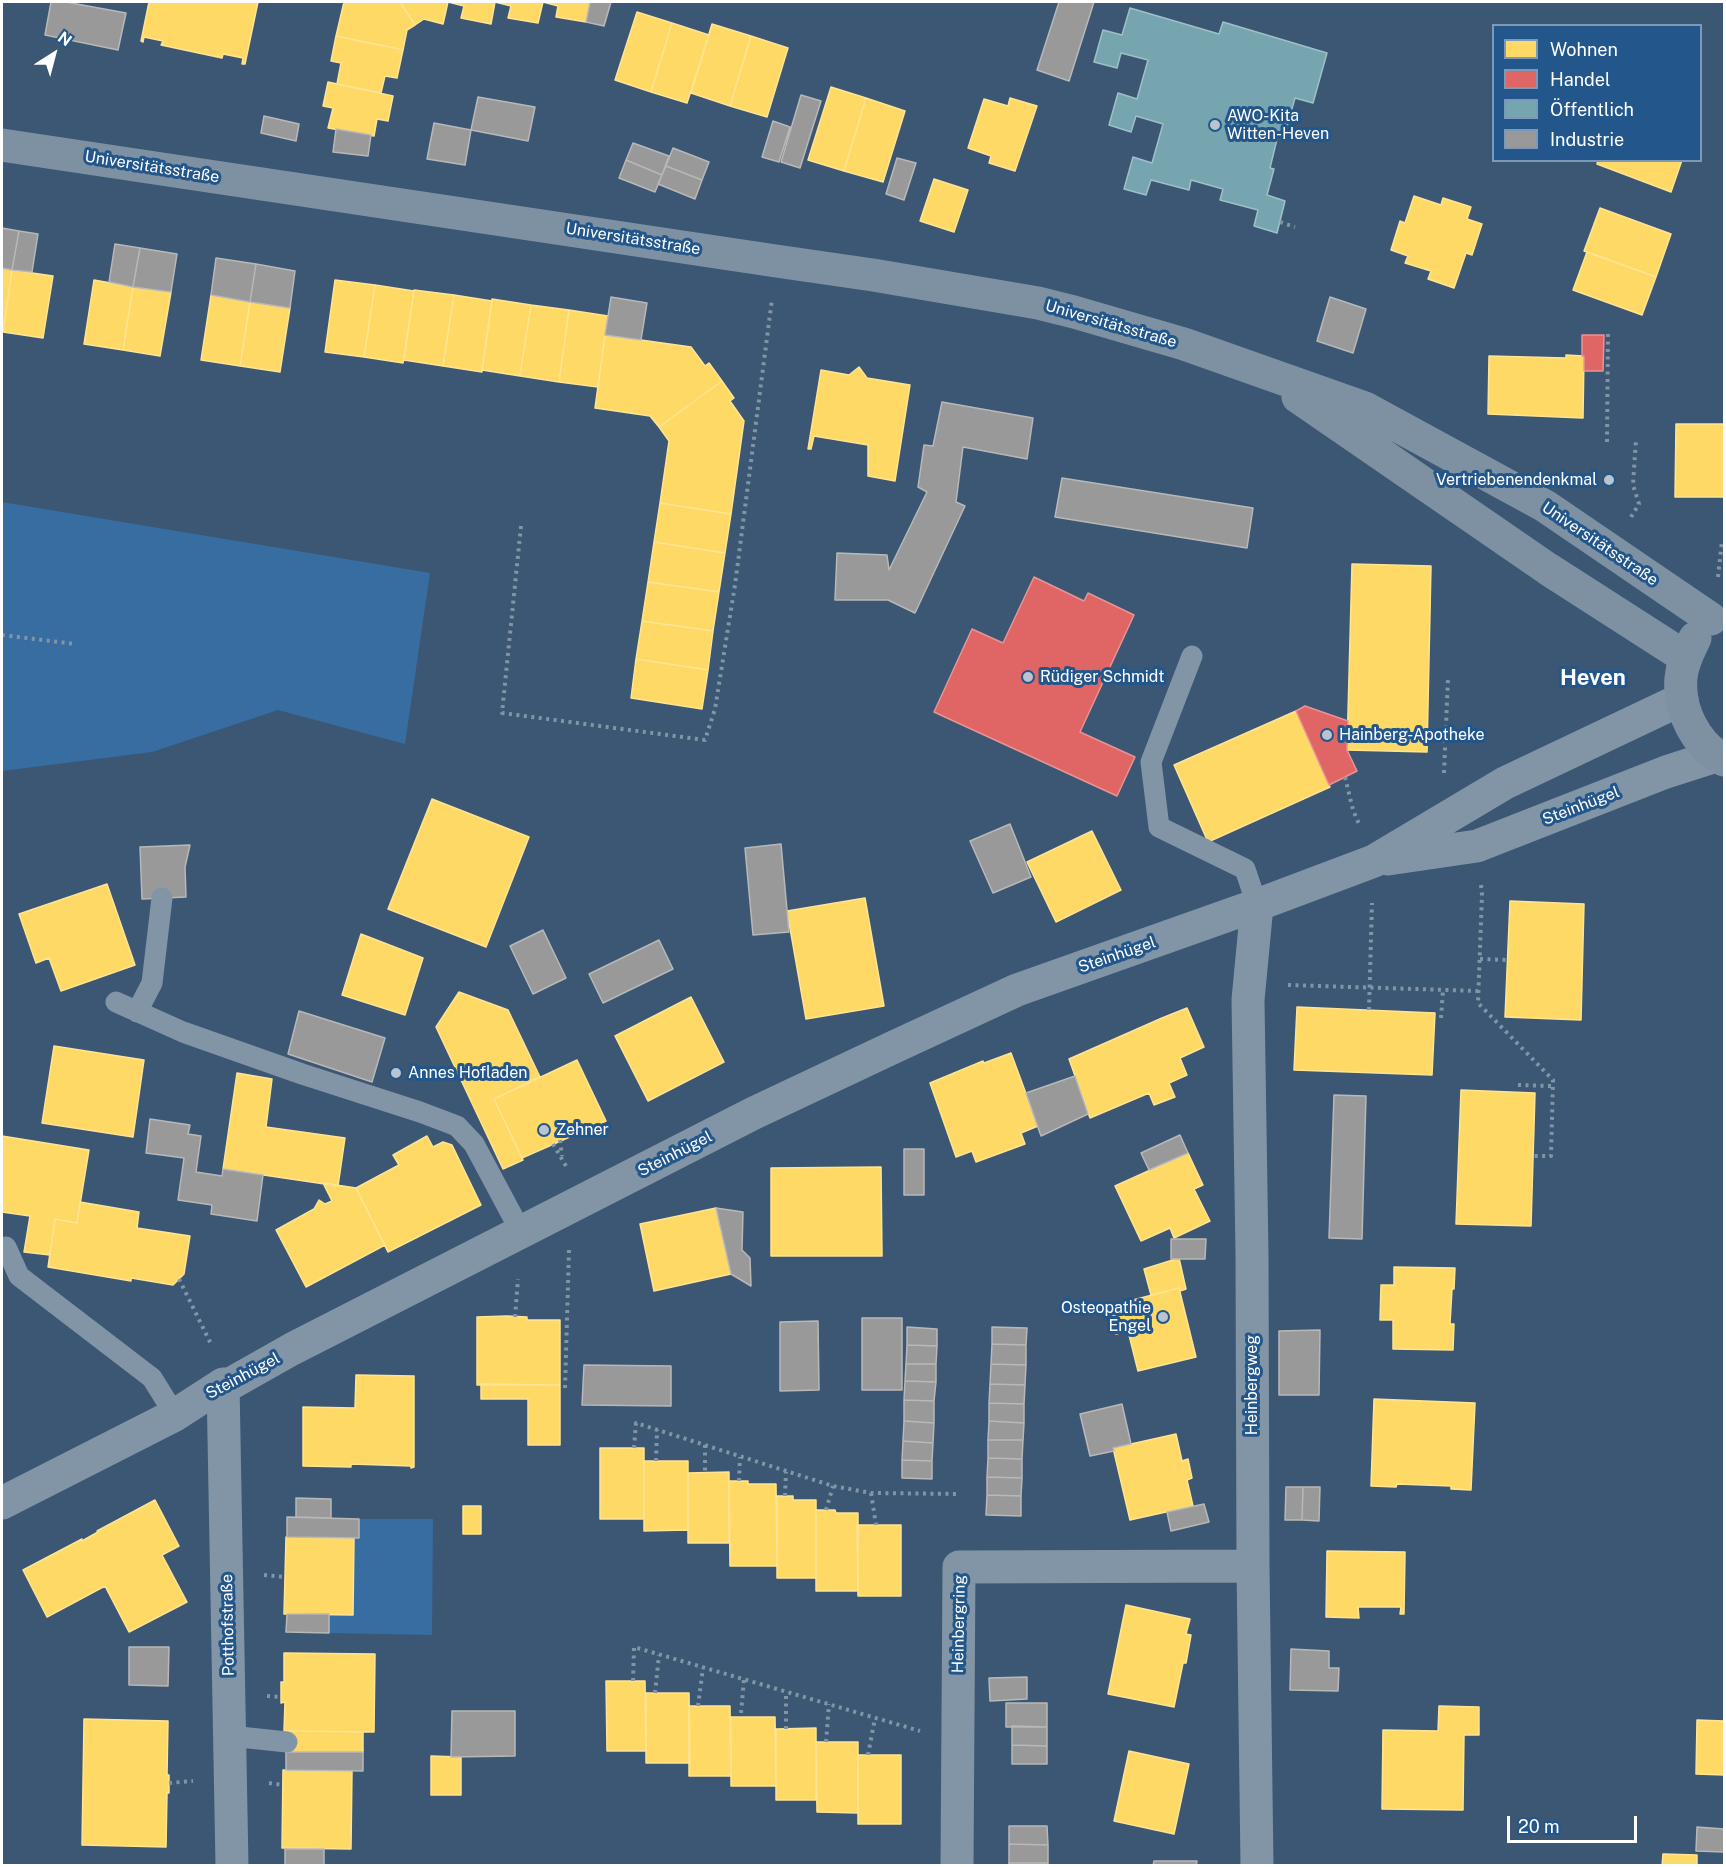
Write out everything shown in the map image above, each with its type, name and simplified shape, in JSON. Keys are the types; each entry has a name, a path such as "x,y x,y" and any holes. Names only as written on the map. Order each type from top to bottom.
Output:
{"street":[{"name":"Universitätsstraße","path":"2,145 873,274 1038,303 1074,312 1184,344 1365,408 1545,506 1718,615"},
{"name":"Universitätsstraße","path":"1256,370 1548,569 1685,657"},
{"path":"1718,615 1695,637 1685,657 1681,678 1682,699 1688,721 1700,740 1720,758"},
{"name":"Steinhügel","path":"2,1503 175,1415 292,1349 754,1113 1017,990 1374,861 1505,783 1682,699"},
{"name":"Steinhügel","path":"1374,861 1477,846 1666,772 1720,758"},
{"name":"Heinbergweg","path":"1257,905 1248,999 1252,1254 1252,1566 1257,1866"},
{"name":"Potthofstraße","path":"227,1384 232,1866"},
{"name":"Heinbergring","path":"957,1866 959,1567 1252,1566"}],"lane":[{"path":"1192,656 1151,762 1159,827 1245,868 1257,905"},
{"path":"138,1012 152,983 162,898"},
{"path":"116,1002 194,1036 457,1126 474,1144 521,1232"},
{"path":"7,1259 19,1276 152,1378 175,1415"},
{"path":"230,1736 287,1742"}],"path":[{"path":"1280,222 1295,226"},
{"path":"521,526 502,713 705,740 716,709 735,585 776,261"},
{"path":"1607,442 1608,330"},
{"path":"1636,439 1633,485 1639,504"},
{"path":"2,635 75,644"},
{"path":"1448,678 1444,773 1462,809"},
{"path":"1345,777 1353,810 1374,861 1369,1010"},
{"path":"1477,846 1482,895 1478,1003 1553,1080 1551,1156 1533,1156"},
{"path":"1480,959 1508,960"},
{"path":"1278,985 1479,991"},
{"path":"1441,1018 1443,990"},
{"path":"1518,1085 1552,1086"},
{"path":"560,1140 563,1160"},
{"path":"566,1388 570,1207"},
{"path":"179,1279 227,1384"},
{"path":"634,1448 636,1423 833,1486 871,1493 960,1494"},
{"path":"656,1461 657,1430"},
{"path":"705,1445 705,1473"},
{"path":"739,1481 740,1457"},
{"path":"785,1497 786,1472"},
{"path":"826,1510 833,1486"},
{"path":"871,1493 876,1525"},
{"path":"633,1681 634,1647 958,1742"},
{"path":"655,1693 659,1655"},
{"path":"698,1706 703,1668"},
{"path":"741,1713 744,1679"},
{"path":"786,1692 786,1729"},
{"path":"826,1742 829,1704"},
{"path":"868,1755 875,1718"}],"shaded area":[{"path":"2,502 430,573 405,744 278,710 152,752 2,771"},
{"path":"359,1519 433,1519 432,1635 329,1633 329,1614 353,1615 354,1538 359,1538"}],"building: Wohnen":[{"path":"149,2 258,2 245,64 242,64 243,58 223,54 222,58 161,45 163,41 144,37 143,42 141,41"},
{"path":"344,2 400,2 415,25 407,30 403,50 336,36"},
{"path":"400,2 448,2 443,24 424,19 415,25"},
{"path":"448,2 495,2 491,24 461,18 464,6"},
{"path":"495,2 543,2 538,23 508,18 511,6"},
{"path":"543,2 590,2 586,22 556,17 558,6"},
{"path":"637,12 672,23 651,92 615,80"},
{"path":"672,23 709,35 687,103 651,92"},
{"path":"712,24 751,36 730,106 691,93"},
{"path":"336,36 403,50 397,78 385,76 381,93 337,84 341,63 331,61"},
{"path":"751,36 788,48 767,117 730,106"},
{"path":"328,82 393,96 388,121 377,119 374,136 328,128 333,108 323,106"},
{"path":"831,87 866,98 844,171 808,160"},
{"path":"866,98 905,111 883,182 844,171"},
{"path":"1010,98 1037,106 1015,171 989,163 991,156 968,148 984,99 1008,106"},
{"path":"1598,162 1681,162 1671,192 1597,164"},
{"path":"934,179 968,190 954,232 920,221"},
{"path":"1414,196 1441,205 1443,198 1471,207 1467,219 1482,224 1472,255 1466,253 1454,288 1428,279 1431,271 1405,263 1408,256 1391,250 1400,221 1405,223"},
{"path":"1600,208 1671,234 1656,277 1584,251"},
{"path":"1587,252 1656,277 1642,315 1573,290"},
{"path":"2,268 12,270 3,332 2,332"},
{"path":"12,270 53,276 43,338 3,332"},
{"path":"94,280 133,287 123,350 84,344"},
{"path":"335,280 375,285 364,357 325,352"},
{"path":"375,285 414,291 403,363 364,357"},
{"path":"133,287 171,292 160,356 123,350"},
{"path":"414,290 454,295 443,366 404,360"},
{"path":"211,295 250,302 240,366 201,360"},
{"path":"454,295 492,301 482,372 443,366"},
{"path":"492,299 531,305 520,376 482,370"},
{"path":"250,302 290,308 280,372 240,366"},
{"path":"531,305 569,310 559,382 520,376"},
{"path":"569,310 608,316 598,387 559,382"},
{"path":"605,335 691,347 705,366 709,363 722,381 659,427 650,416 595,408"},
{"path":"1566,355 1584,356 1583,418 1488,414 1489,356 1566,358"},
{"path":"859,367 867,378 910,385 895,481 868,476 868,445 814,436 811,449 808,449 821,370 849,375"},
{"path":"722,381 734,398 730,401 744,421 731,514 660,503 669,441 659,427"},
{"path":"1676,424 1724,424 1724,497 1675,497"},
{"path":"660,503 731,514 725,553 654,542"},
{"path":"654,542 725,553 719,592 648,582"},
{"path":"1352,564 1431,566 1427,752 1347,750"},
{"path":"648,582 719,592 713,631 642,621"},
{"path":"642,621 713,631 708,670 636,659"},
{"path":"636,659 708,670 702,709 631,698"},
{"path":"1296,711 1330,787 1208,842 1174,765"},
{"path":"432,799 529,837 486,947 388,909"},
{"path":"1092,831 1121,890 1056,922 1027,862"},
{"path":"107,884 135,965 61,991 49,958 36,963 19,914"},
{"path":"865,898 884,1006 806,1019 787,911"},
{"path":"1510,901 1584,904 1581,1020 1505,1017"},
{"path":"361,934 423,958 405,1015 342,995"},
{"path":"459,992 508,1010 540,1077 494,1099 523,1160 503,1169 436,1027"},
{"path":"691,997 724,1062 648,1101 615,1036"},
{"path":"1297,1007 1435,1013 1432,1075 1294,1070"},
{"path":"1187,1008 1204,1047 1180,1058 1187,1075 1169,1083 1175,1097 1154,1105 1149,1093 1090,1118 1069,1059"},
{"path":"54,1046 144,1060 133,1137 42,1123"},
{"path":"1011,1053 1038,1126 1021,1133 1025,1144 976,1162 972,1151 956,1157 930,1083 983,1061 984,1063"},
{"path":"577,1060 606,1121 522,1158 494,1099"},
{"path":"237,1073 272,1079 266,1127 345,1138 338,1186 223,1169"},
{"path":"1461,1090 1535,1093 1531,1226 1456,1224"},
{"path":"2,1136 89,1150 77,1223 55,1219 50,1255 24,1252 30,1216 2,1212"},
{"path":"427,1136 433,1147 443,1142 452,1145 481,1205 388,1252 356,1188 399,1165 393,1155"},
{"path":"1188,1153 1203,1185 1194,1189 1210,1221 1174,1238 1170,1228 1141,1241 1115,1186"},
{"path":"881,1167 882,1256 771,1256 771,1168"},
{"path":"323,1183 356,1188 385,1245 306,1287 276,1230 314,1209 319,1200 325,1204 332,1201"},
{"path":"80,1202 139,1212 137,1228 190,1236 184,1274 173,1285 131,1278 131,1281 48,1267 55,1219 77,1223"},
{"path":"716,1208 731,1274 654,1291 640,1224"},
{"path":"1179,1258 1186,1289 1180,1291 1179,1288 1151,1295 1144,1269"},
{"path":"1394,1267 1455,1268 1450,1324 1454,1324 1453,1350 1393,1349 1393,1320 1380,1320 1381,1285 1394,1285"},
{"path":"1179,1288 1196,1357 1138,1371 1128,1331 1116,1334 1110,1306"},
{"path":"477,1317 527,1317 527,1320 560,1320 560,1385 477,1385"},
{"path":"356,1375 414,1376 414,1467 351,1464 351,1467 303,1466 303,1407 355,1408"},
{"path":"481,1384 560,1385 560,1445 528,1445 528,1399 481,1399"},
{"path":"1374,1399 1475,1403 1471,1490 1451,1489 1451,1486 1397,1484 1396,1487 1371,1486"},
{"path":"1176,1434 1182,1461 1188,1459 1192,1478 1187,1480 1193,1506 1130,1520 1113,1448"},
{"path":"600,1448 644,1448 644,1519 600,1519"},
{"path":"644,1461 688,1461 688,1530 644,1531"},
{"path":"729,1472 729,1543 688,1543 688,1473"},
{"path":"729,1481 776,1484 777,1566 730,1566"},
{"path":"777,1496 793,1496 793,1500 816,1500 816,1578 777,1578"},
{"path":"155,1500 179,1546 162,1555 187,1602 129,1632 105,1586 47,1617 23,1570 82,1539 82,1541"},
{"path":"463,1506 481,1506 481,1534 463,1534"},
{"path":"816,1510 858,1513 858,1591 816,1591"},
{"path":"857,1525 901,1525 901,1596 858,1596"},
{"path":"286,1537 354,1538 353,1615 284,1614"},
{"path":"1327,1551 1405,1552 1404,1614 1400,1614 1401,1607 1358,1607 1359,1618 1326,1617"},
{"path":"1126,1605 1190,1619 1186,1634 1191,1635 1186,1663 1183,1663 1174,1707 1108,1694"},
{"path":"284,1653 375,1654 374,1732 284,1731 285,1702 281,1703 281,1682 284,1682"},
{"path":"606,1681 645,1681 646,1751 607,1751"},
{"path":"646,1693 689,1693 690,1763 646,1763"},
{"path":"689,1706 730,1706 731,1776 689,1776"},
{"path":"1439,1706 1479,1707 1479,1735 1464,1735 1463,1810 1382,1809 1383,1730 1438,1731"},
{"path":"731,1717 775,1717 776,1786 731,1786"},
{"path":"84,1719 168,1721 169,1793 167,1793 166,1847 82,1845"},
{"path":"1697,1720 1724,1721 1724,1775 1696,1774"},
{"path":"816,1728 816,1800 776,1800 776,1729"},
{"path":"287,1731 363,1732 363,1752 286,1752"},
{"path":"816,1742 858,1742 858,1813 817,1812"},
{"path":"1129,1751 1189,1764 1174,1834 1114,1821"},
{"path":"858,1755 901,1755 901,1824 858,1824"},
{"path":"431,1756 461,1757 461,1795 431,1795"},
{"path":"283,1770 352,1771 351,1849 282,1848"},
{"path":"1663,1854 1697,1855 1697,1866 1662,1866"}],"building: Handel":[{"path":"1582,335 1604,335 1603,371 1584,371"},
{"name":"Rüdiger Schmidt","path":"1034,577 1084,601 1088,593 1134,615 1080,732 1135,757 1117,796 934,712 972,629 1003,643"},
{"name":"Hainberg-Apotheke","path":"1305,706 1348,721 1347,750 1357,771 1329,785 1296,711"}],"building: Öffentlich":[{"path":"1130,8 1219,34 1223,22 1327,53 1313,103 1295,98 1284,137 1278,135 1270,168 1274,169 1267,195 1285,201 1277,233 1254,226 1258,210 1220,200 1223,189 1191,180 1189,190 1151,180 1146,195 1124,189 1133,157 1152,163 1163,124 1136,116 1131,132 1109,125 1118,93 1137,99 1148,60 1121,53 1117,68 1094,62 1103,30 1122,35"}],"building: Industrie":[{"path":"51,2 66,2 126,13 118,50 45,35"},
{"path":"590,2 611,2 604,26 586,22"},
{"path":"1059,2 1094,2 1069,81 1037,70"},
{"path":"801,95 821,101 800,168 781,162"},
{"path":"478,97 535,107 528,141 471,130"},
{"path":"264,116 299,124 296,141 261,133"},
{"path":"773,121 790,127 779,162 762,157"},
{"path":"434,123 471,130 465,165 427,159"},
{"path":"336,129 371,135 368,156 333,152"},
{"path":"633,143 669,156 662,175 626,160"},
{"path":"673,148 709,162 702,180 666,166"},
{"path":"897,158 916,163 904,200 886,194"},
{"path":"626,160 662,175 655,192 619,178"},
{"path":"666,166 702,180 695,199 658,184"},
{"path":"2,228 19,231 12,270 2,268"},
{"path":"19,231 38,234 32,272 12,270"},
{"path":"115,244 140,248 133,287 109,282"},
{"path":"140,248 177,254 171,292 133,287"},
{"path":"216,258 256,264 250,302 211,295"},
{"path":"256,264 295,271 290,308 250,302"},
{"path":"611,297 647,303 641,340 605,335"},
{"path":"1330,297 1366,309 1353,353 1317,341"},
{"path":"942,402 1033,418 1027,459 963,447 956,502 965,506 915,613 888,600 835,600 837,553 887,555 889,570 927,492 918,487 924,445 933,446"},
{"path":"1062,478 1253,508 1247,548 1055,517"},
{"path":"1010,824 1031,877 993,893 970,841"},
{"path":"781,844 789,932 753,935 745,848"},
{"path":"190,845 185,867 186,897 142,899 140,847"},
{"path":"543,930 566,978 533,994 510,946"},
{"path":"659,940 673,969 603,1003 589,974"},
{"path":"299,1011 385,1038 372,1082 288,1054"},
{"path":"1075,1076 1088,1114 1041,1136 1026,1093"},
{"path":"1334,1095 1366,1096 1362,1239 1329,1238"},
{"path":"150,1119 190,1125 188,1134 201,1136 196,1172 222,1176 223,1169 263,1175 257,1221 211,1214 212,1205 178,1200 184,1158 146,1153"},
{"path":"1180,1135 1188,1153 1149,1170 1141,1153"},
{"path":"904,1149 924,1149 924,1195 904,1195"},
{"path":"716,1208 743,1212 742,1250 750,1258 751,1286 731,1274"},
{"path":"1171,1239 1206,1239 1205,1259 1171,1259"},
{"path":"862,1318 902,1318 902,1390 862,1390"},
{"path":"818,1321 819,1390 780,1391 780,1322"},
{"path":"907,1327 937,1329 937,1346 907,1345"},
{"path":"992,1327 1027,1328 1026,1345 992,1344"},
{"path":"1320,1330 1319,1395 1279,1395 1279,1331"},
{"path":"992,1344 1026,1345 1026,1365 991,1364"},
{"path":"907,1345 937,1346 936,1364 906,1364"},
{"path":"906,1364 936,1364 936,1382 905,1381"},
{"path":"991,1364 1026,1365 1025,1385 990,1384"},
{"path":"584,1365 671,1366 671,1406 582,1405"},
{"path":"905,1381 936,1382 934,1401 904,1400"},
{"path":"990,1384 1025,1385 1024,1404 989,1403"},
{"path":"904,1400 934,1401 934,1423 904,1421"},
{"path":"989,1403 1024,1404 1024,1423 989,1421"},
{"path":"1122,1404 1131,1444 1113,1448 1114,1451 1090,1456 1080,1414"},
{"path":"904,1421 934,1423 933,1443 903,1441"},
{"path":"989,1421 1024,1423 1023,1440 988,1440"},
{"path":"988,1440 1023,1440 1022,1459 988,1458"},
{"path":"903,1441 933,1443 932,1461 902,1460"},
{"path":"988,1458 1022,1459 1022,1478 987,1477"},
{"path":"902,1460 932,1461 932,1479 902,1478"},
{"path":"987,1477 1022,1478 1021,1496 987,1495"},
{"path":"1286,1487 1303,1487 1302,1520 1285,1520"},
{"path":"1303,1487 1320,1487 1319,1521 1302,1520"},
{"path":"987,1495 1021,1496 1021,1516 986,1515"},
{"path":"296,1498 331,1499 331,1518 296,1517"},
{"path":"1204,1504 1209,1522 1171,1531 1167,1512"},
{"path":"287,1517 359,1519 359,1538 287,1537"},
{"path":"287,1614 329,1614 329,1633 286,1632"},
{"path":"129,1647 169,1647 168,1686 129,1685"},
{"path":"1291,1649 1329,1651 1329,1668 1339,1668 1338,1691 1290,1690"},
{"path":"1027,1677 1027,1699 990,1701 989,1678"},
{"path":"1006,1703 1047,1703 1047,1727 1006,1727"},
{"path":"452,1711 515,1711 515,1756 451,1757"},
{"path":"1012,1726 1047,1727 1047,1746 1012,1745"},
{"path":"1012,1745 1047,1746 1047,1764 1012,1764"},
{"path":"286,1752 363,1752 363,1771 286,1770"},
{"path":"1009,1826 1047,1826 1048,1845 1009,1844"},
{"path":"1697,1827 1724,1829 1724,1852 1696,1851"},
{"path":"1009,1844 1048,1845 1048,1863 1009,1863"},
{"path":"285,1849 324,1849 324,1866 285,1866"},
{"path":"1154,1861 1197,1861 1196,1866 1153,1866"},
{"path":"1009,1863 1048,1863 1048,1866 1008,1866"}],"place":[{"name":"AWO-Kita Witten-Heven","path":"1215,125"},
{"name":"Vertriebenendenkmal","path":"1609,480"},
{"name":"Rüdiger Schmidt","path":"1028,677"},
{"name":"Hainberg-Apotheke","path":"1327,735"},
{"name":"Annes Hofladen","path":"396,1073"},
{"name":"Zehner","path":"544,1130"},
{"name":"Osteopathie Engel","path":"1163,1317"}],"district":[{"name":"Heven","path":"1593,678"}]}
